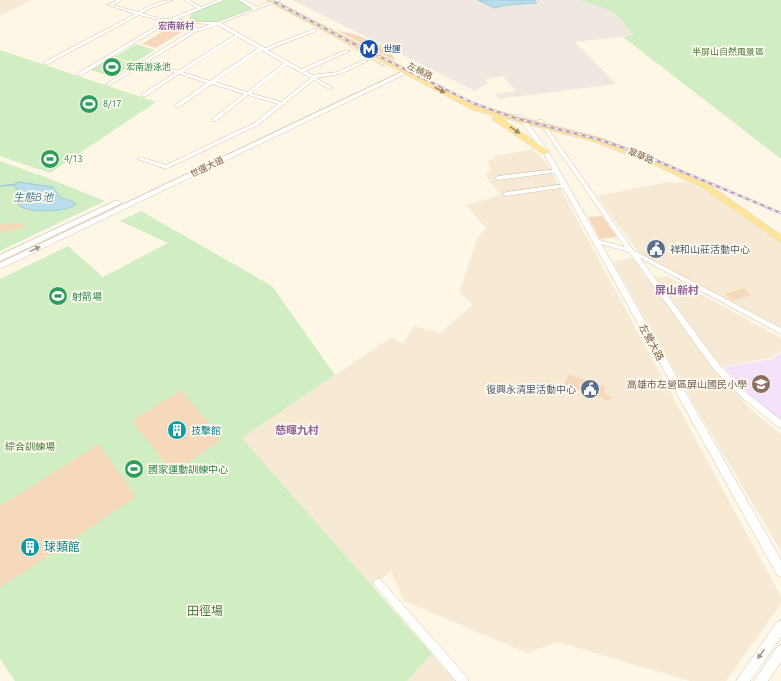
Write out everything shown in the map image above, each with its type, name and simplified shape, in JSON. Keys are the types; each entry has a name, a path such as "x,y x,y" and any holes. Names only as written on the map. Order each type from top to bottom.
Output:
{"main road":[{"name":"左楠路","path":"275,1 407,68 472,98 523,119"},
{"name":"左楠路","path":"407,68 468,104 483,110"},
{"name":"翠華路","path":"483,110 541,124 598,140 630,151 698,182 724,198 781,240"},
{"path":"483,110 546,152"},
{"name":"翠華路","path":"541,124 599,136 665,160 711,182 781,232"}],"street":[{"path":"120,0 110,5 160,20 188,21 196,24 218,23 331,88"},
{"path":"46,63 148,8 171,0"},
{"path":"186,0 200,8"},
{"path":"80,74 170,20 222,0"},
{"path":"242,0 256,9"},
{"path":"108,84 195,31 275,1"},
{"path":"188,21 187,16 191,11"},
{"path":"195,31 196,24"},
{"path":"177,106 263,49 315,30"},
{"path":"144,95 238,35"},
{"path":"301,71 348,51"},
{"path":"140,159 166,167 256,124 312,78 338,73 366,61"},
{"path":"143,62 282,104"},
{"path":"214,120 287,63"},
{"name":"世運大道","path":"0,258 407,68"},
{"name":"世運大道","path":"0,266 407,68"},
{"name":"左營大路","path":"523,119 557,171 781,571"},
{"path":"541,124 631,251 715,365 744,395 781,425"},
{"path":"498,178 557,171"},
{"path":"506,194 565,186"},
{"path":"596,241 631,251 781,331"},
{"path":"378,582 463,681"},
{"path":"742,681 781,626"},
{"path":"760,681 781,651"}],"shaded area":[{"path":"0,0 33,0 0,15"},
{"path":"292,0 580,0 614,12 635,35 575,42 616,84 499,99 495,94 516,91 503,76 485,79 488,83 475,91"},
{"path":"533,149 547,164 781,597 781,604 726,681 690,681 558,642 527,653 404,601 391,571 373,587 242,438 392,337 403,344 414,326 440,333 473,305 459,292 477,239 486,228 466,205 501,195 485,175 491,171 488,162 496,156"},
{"path":"686,181 707,192 781,244 781,328 639,253 597,196 667,182 680,183"},
{"name":"屏山新村","path":"633,258 647,279 667,276 781,338 781,351 770,358 715,368 750,409 781,434 781,551 692,401 613,262"},
{"name":"高雄市左營區屏山國民小學","path":"781,353 781,421 756,402 724,367 773,359"},
{"path":"432,654 455,681 407,681"}],"green space":[{"path":"225,0 239,0 253,9 230,18 214,22 206,23 190,20 190,16 193,12"},
{"name":"半屏山自然風景區","path":"580,0 781,0 781,159 623,37 634,35 614,12"},
{"path":"136,44 155,50 134,63 115,57"},
{"path":"0,50 156,102 50,173 0,156"},
{"name":"宏南游泳池","path":"112,57 134,64 112,77 91,70"},
{"path":"0,161 45,177 105,201 0,251"},
{"name":"國家運動訓練中心","path":"141,211 272,286 335,375 242,438 432,654 407,681 15,681 0,659 0,279 68,246 103,277 168,243 120,221"}],"water":[{"path":"478,0 534,0 537,3 507,5 494,8"},
{"name":"生態B池","path":"18,182 53,187 61,198 72,201 76,204 66,209 48,211 23,208 17,202 18,192 15,185 0,186 15,184"}],"building":[{"path":"169,28 183,31 156,48 142,44"},
{"path":"336,30 357,35 390,50 395,61"},
{"path":"338,40 386,66 384,67"},
{"path":"602,216 617,237 600,239 588,217"},
{"path":"25,223 24,228 0,233 0,224"},
{"path":"744,288 751,295 733,301 725,294"},
{"name":"復興永清里活動中心","path":"569,374 606,387 604,391 606,395 611,396 609,401 564,385"},
{"name":"技擊館","path":"181,390 222,439 173,473 132,421"},
{"name":"球類館","path":"99,444 136,497 0,588 0,506"}],"railway":[{"path":"271,0 360,47 473,103 515,118 597,139 633,151 781,213"}],"place":[{"name":"世運","path":"369,49"},
{"name":"宏南游泳池","path":"112,67"},
{"name":"8/17","path":"89,104"},
{"name":"4/13","path":"50,159"},
{"name":"祥和山莊活動中心","path":"656,249"},
{"name":"射箭場","path":"58,296"},
{"name":"高雄市左營區屏山國民小學","path":"761,384"},
{"name":"復興永清里活動中心","path":"590,389"},
{"name":"技擊館","path":"177,430"},
{"name":"國家運動訓練中心","path":"134,469"},
{"name":"球類館","path":"30,547"}],"district":[{"name":"宏南新村","path":"176,26"},
{"name":"屏山新村","path":"677,290"},
{"name":"慈暉九村","path":"297,430"}],"park label":[{"name":"綜合訓練場","path":"30,446"},
{"name":"田徑場","path":"205,611"}]}
